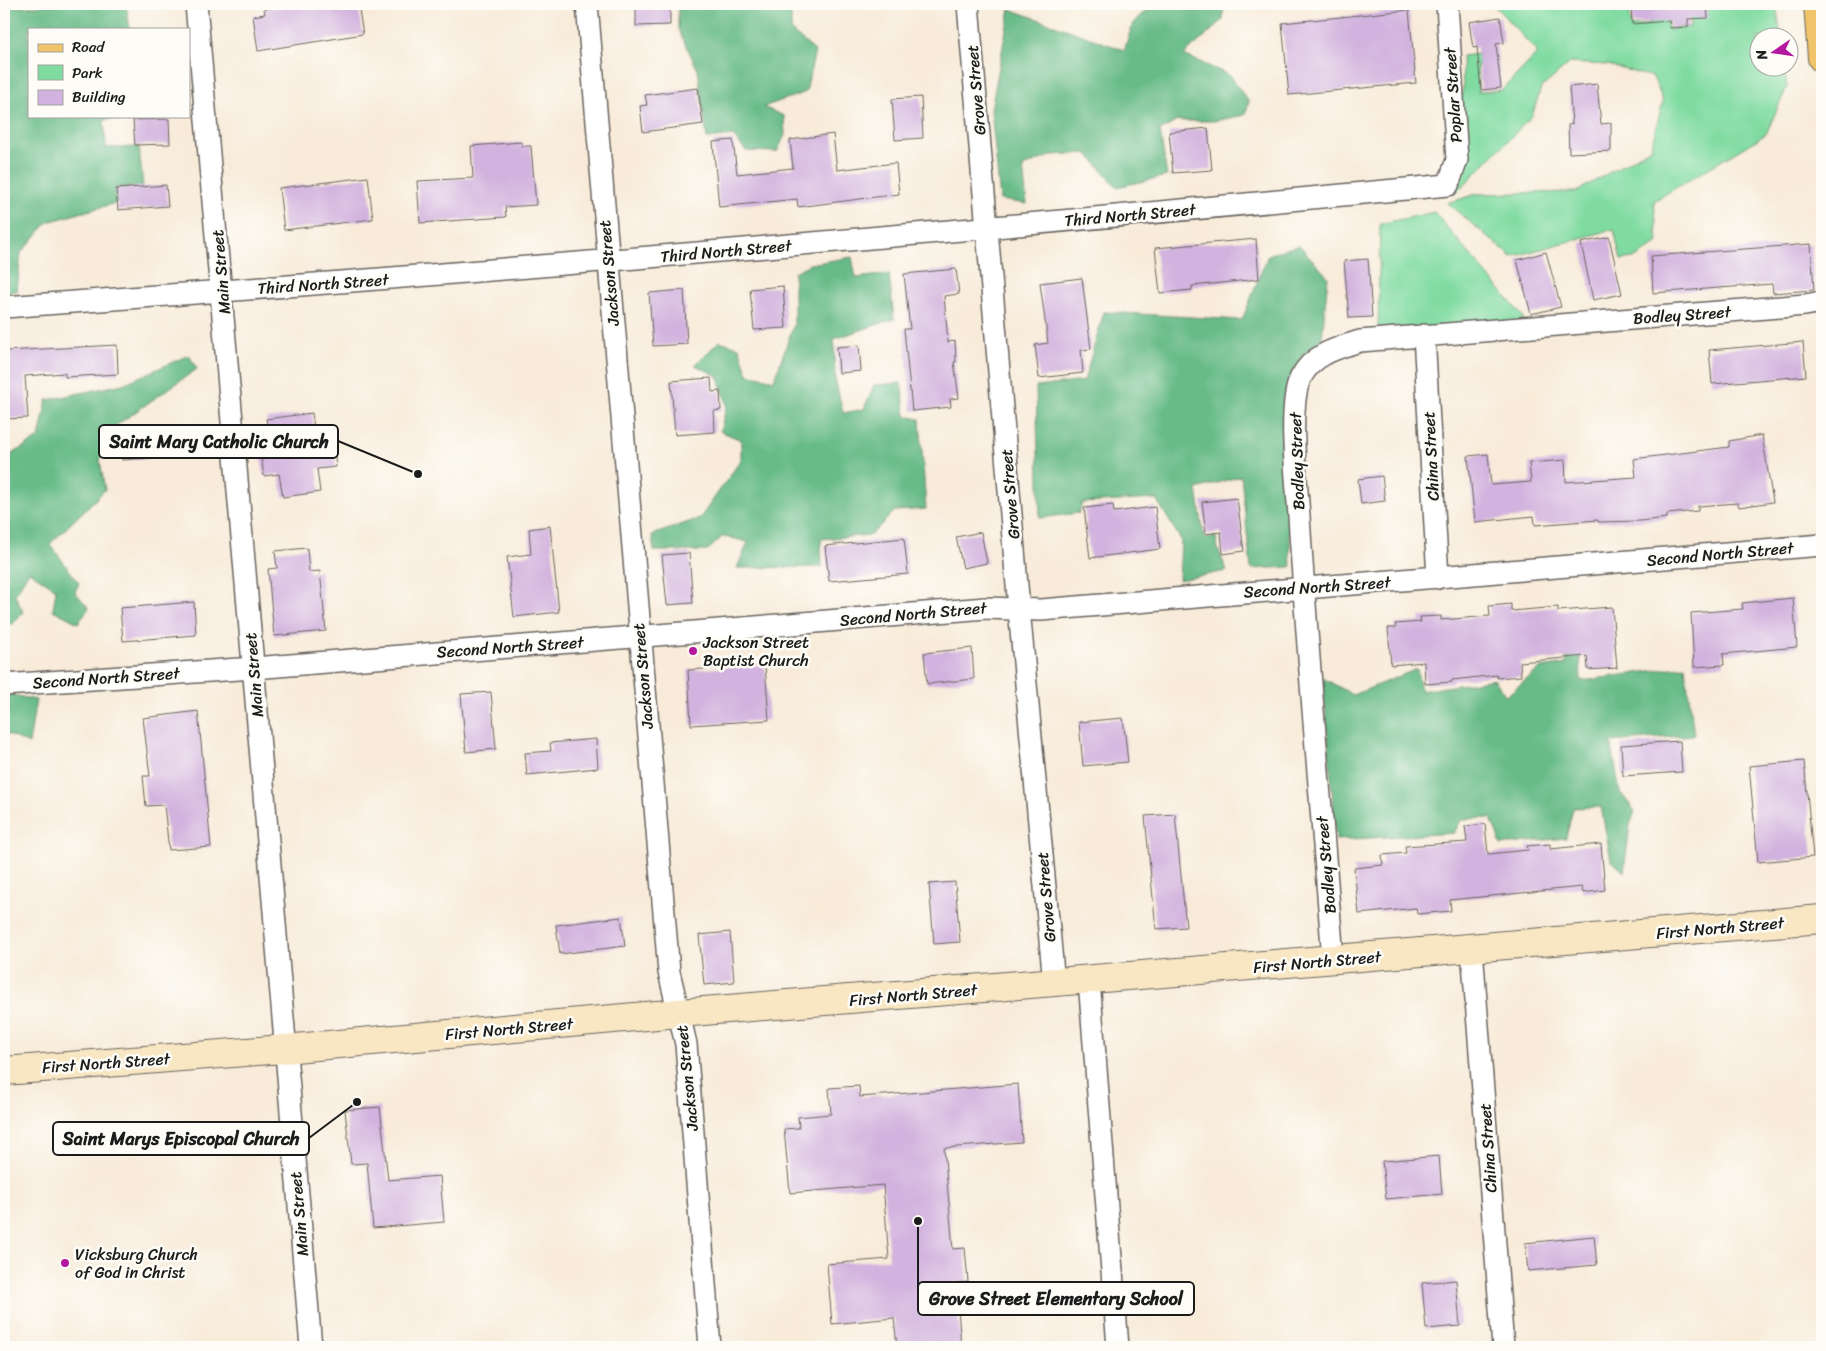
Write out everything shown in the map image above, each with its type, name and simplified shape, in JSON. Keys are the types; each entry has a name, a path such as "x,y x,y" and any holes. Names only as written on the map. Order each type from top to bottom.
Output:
{"main road":[{"path":"1818,4 1822,58"}],"street":[{"name":"Main Street","path":"196,4 311,1347"},
{"name":"Jackson Street","path":"587,4 669,972 686,1044 710,1347"},
{"name":"Grove Street","path":"968,4 1019,609 1054,983"},
{"name":"Poplar Street","path":"1447,4 1457,160 1448,185"},
{"name":"Third North Street","path":"4,307 222,292 988,229 1448,185"},
{"name":"Bodley Street","path":"1333,960 1294,431 1295,401 1300,378 1316,358 1360,341 1805,306 1822,302"},
{"name":"China Street","path":"1424,335 1438,578"},
{"name":"Second North Street","path":"4,685 254,668 986,608 1041,610 1822,545"},
{"name":"First North Street","path":"4,1071 1822,919"},
{"name":"China Street","path":"1472,949 1503,1347"},
{"path":"1089,980 1118,1347"}],"green space":[{"path":"4,4 14,4 15,7 42,6 42,4 126,4 130,28 28,28 28,118 142,118 104,120 106,148 139,147 143,186 116,188 116,203 48,222 21,253 17,291 4,293"},
{"path":"678,4 791,4 791,31 815,51 806,92 763,107 784,116 785,135 777,152 746,151 733,136 707,139 698,70 678,29"},
{"path":"1155,4 1224,4 1223,20 1184,55 1229,75 1249,102 1245,115 1214,121 1177,121 1160,131 1167,176 1117,187 1087,153 1052,155 1023,167 1027,204 1000,200 991,109 1010,9 1124,50 1133,23"},
{"path":"1493,4 1625,4 1628,7 1631,27 1650,24 1653,5 1667,11 1668,29 1690,27 1690,4 1776,4 1780,28 1748,28 1748,78 1786,78 1787,87 1766,134 1654,201 1658,242 1638,257 1621,260 1614,229 1512,257 1447,203 1477,194 1576,192 1651,148 1663,101 1653,77 1608,65 1570,63 1541,88 1532,116 1454,195 1452,188 1463,87 1462,56 1479,54 1481,63 1477,65 1478,92 1502,90 1538,53"},
{"path":"1434,212 1524,318 1513,326 1378,328 1380,224"},
{"path":"1299,245 1328,277 1322,338 1303,356 1291,379 1286,443 1291,567 1251,569 1241,476 1197,489 1204,538 1216,537 1218,549 1227,571 1179,580 1181,540 1156,499 1082,503 1079,513 1040,518 1036,387 1084,381 1104,312 1242,320 1268,255"},
{"path":"852,257 856,278 889,274 894,319 834,339 835,378 843,413 864,409 874,385 901,383 906,416 920,419 926,509 895,511 871,535 821,539 822,567 737,568 748,542 723,536 707,551 654,551 652,535 700,518 741,460 741,440 720,431 727,405 718,376 695,365 719,341 739,347 748,374 774,380 794,324 794,272 810,264"},
{"path":"189,355 197,369 111,429 100,460 105,490 50,544 79,583 75,592 89,608 78,623 53,610 56,589 29,571 15,595 23,612 12,625 4,620 4,455 10,455 39,438 47,400 123,384"},
{"path":"1568,652 1580,652 1581,681 1685,666 1694,735 1611,742 1620,792 1635,811 1630,825 1624,872 1611,860 1601,807 1573,808 1566,838 1501,845 1491,818 1462,819 1454,833 1336,840 1323,678 1353,695 1417,669 1421,691 1494,679 1506,696 1541,668 1566,664"},
{"path":"4,693 36,700 29,744 7,734 4,736"}],"building":[{"path":"297,4 358,4 363,34 258,51 253,16 265,14 264,9"},
{"path":"636,4 670,4 670,25 636,26"},
{"path":"1631,4 1707,4 1708,18 1688,19 1688,27 1670,28 1669,21 1632,24"},
{"path":"1409,10 1416,83 1289,95 1282,23"},
{"path":"1500,17 1504,43 1496,44 1501,88 1481,90 1477,47 1473,48 1469,22"},
{"path":"1597,84 1601,124 1611,123 1611,151 1569,153 1568,125 1572,124 1569,87"},
{"path":"698,88 703,124 643,132 640,106 647,105 645,95"},
{"path":"921,97 923,138 895,140 892,99"},
{"path":"169,119 170,144 135,145 133,120"},
{"path":"1208,128 1212,170 1173,173 1169,132"},
{"path":"833,134 837,170 896,163 899,194 798,207 797,199 719,207 713,142 733,140 737,174 793,168 790,140"},
{"path":"521,142 522,146 531,146 536,205 505,207 506,217 420,223 417,181 473,178 471,146"},
{"path":"368,177 373,219 284,230 279,188"},
{"path":"166,185 168,206 118,210 116,189"},
{"path":"1609,237 1622,294 1593,300 1581,243"},
{"path":"1256,239 1259,279 1192,286 1192,290 1160,293 1155,248"},
{"path":"1811,244 1814,290 1773,293 1772,284 1653,293 1651,256"},
{"path":"1546,252 1561,307 1531,314 1517,260"},
{"path":"1368,259 1372,317 1349,318 1344,261"},
{"path":"956,269 959,294 944,296 948,342 955,341 956,362 954,362 959,398 950,399 951,407 912,411 904,329 910,329 904,274"},
{"path":"1082,278 1091,349 1081,350 1083,373 1039,378 1035,345 1048,343 1040,283"},
{"path":"783,286 786,328 754,330 750,289"},
{"path":"684,290 687,344 653,346 649,293"},
{"path":"1803,342 1806,376 1712,384 1709,350"},
{"path":"117,345 118,374 65,377 65,373 25,376 28,418 5,419 4,354 7,354 6,351"},
{"path":"859,345 861,371 839,373 837,347"},
{"path":"711,378 712,392 720,391 721,410 714,411 715,432 675,435 671,381"},
{"path":"312,413 317,452 334,449 336,467 317,469 320,492 283,497 279,474 264,476 260,451 271,449 266,419"},
{"path":"176,431 178,456 122,460 120,435"},
{"path":"1762,435 1773,502 1739,507 1738,503 1698,506 1698,511 1667,514 1667,518 1640,521 1598,522 1598,520 1535,525 1534,516 1475,522 1468,456 1488,454 1491,485 1531,482 1529,463 1565,460 1566,482 1636,477 1634,459 1729,447 1729,441"},
{"path":"1382,476 1385,501 1361,504 1358,479"},
{"path":"1237,498 1244,551 1223,554 1221,532 1206,534 1202,502"},
{"path":"1113,505 1114,512 1155,507 1160,549 1090,558 1084,508"},
{"path":"550,526 559,612 514,617 507,557 531,554 529,529"},
{"path":"981,532 987,563 963,568 956,537"},
{"path":"904,538 908,574 829,581 825,546"},
{"path":"307,548 309,572 320,571 326,631 274,636 268,569 277,568 275,551"},
{"path":"689,553 693,603 667,605 662,555"},
{"path":"1793,598 1797,647 1723,654 1724,665 1694,667 1691,613 1743,609 1742,603"},
{"path":"194,602 196,635 123,641 120,608"},
{"path":"1511,604 1511,611 1558,607 1558,611 1612,607 1617,668 1588,670 1587,656 1520,662 1521,676 1497,678 1497,675 1425,684 1424,662 1391,665 1388,628 1396,628 1395,624 1421,622 1420,617 1441,616 1441,620 1490,616 1489,606"},
{"path":"972,648 974,679 927,684 924,653"},
{"path":"765,665 769,720 691,725 688,670"},
{"path":"491,692 496,749 466,752 461,694"},
{"path":"198,711 211,847 169,850 164,805 146,806 143,776 150,776 143,718"},
{"path":"1123,718 1128,762 1083,766 1079,722"},
{"path":"596,739 598,768 527,775 525,753 551,751 550,743"},
{"path":"1680,741 1682,772 1623,776 1621,745"},
{"path":"1804,761 1813,857 1758,862 1749,766"},
{"path":"1175,814 1186,927 1156,929 1145,816"},
{"path":"1485,824 1488,854 1528,850 1527,846 1550,844 1550,849 1601,844 1605,890 1583,893 1582,887 1450,900 1451,911 1417,914 1416,908 1359,914 1354,868 1383,865 1382,855 1406,853 1405,846 1467,842 1465,826"},
{"path":"955,882 960,942 934,944 929,884"},
{"path":"621,917 625,946 560,954 556,925"},
{"path":"730,932 734,982 704,985 699,935"},
{"path":"1018,1084 1022,1142 944,1148 953,1249 965,1248 968,1282 956,1283 961,1347 897,1347 894,1318 832,1324 827,1264 889,1259 883,1185 790,1193 784,1129 799,1128 798,1117 831,1114 829,1088 859,1086 860,1097"},
{"path":"380,1107 388,1180 440,1176 444,1222 373,1228 367,1163 351,1164 345,1110"},
{"path":"1439,1156 1442,1194 1386,1199 1382,1161"},
{"path":"1594,1236 1597,1265 1528,1271 1525,1243"},
{"path":"1456,1280 1460,1326 1426,1329 1422,1283"}],"place":[{"name":"Saint Mary Catholic Church","path":"418,474"},
{"name":"Jackson Street Baptist Church","path":"693,651"},
{"name":"Saint Marys Episcopal Church","path":"357,1102"},
{"name":"Grove Street Elementary School","path":"918,1221"},
{"name":"Vicksburg Church of God in Christ","path":"65,1263"}]}
